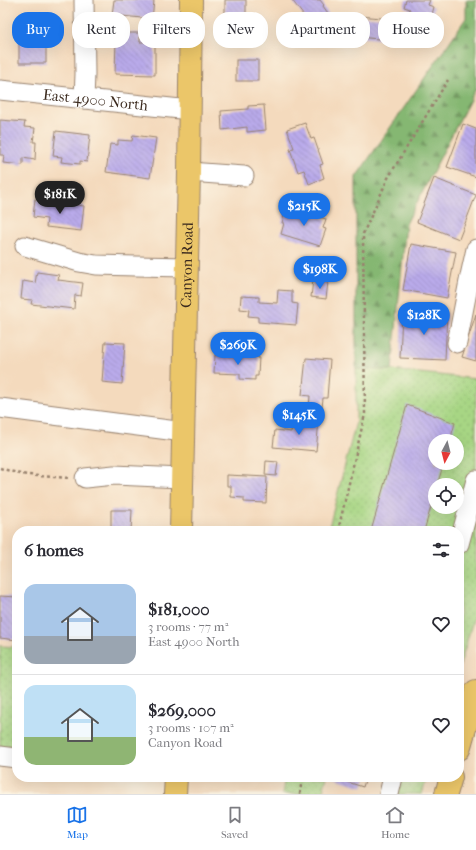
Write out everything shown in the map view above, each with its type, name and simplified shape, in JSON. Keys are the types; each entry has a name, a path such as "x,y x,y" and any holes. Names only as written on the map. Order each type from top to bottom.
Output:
{"main road":[{"name":"Canyon Road","path":"181,526 189,172 191,0"},
{"path":"464,732 476,691"},
{"path":"176,782 176,794"},
{"path":"446,794 450,782"}],"street":[{"path":"84,0 84,99"},
{"name":"East 4900 North","path":"0,90 190,110"},
{"path":"189,172 244,176"},
{"path":"25,246 79,262 136,266 187,267"},
{"path":"457,343 473,277 476,249"},
{"path":"0,408 184,432"},
{"path":"85,478 114,475 182,478"},
{"path":"464,526 476,480"},
{"path":"0,756 12,757"},
{"path":"389,794 392,782"}],"path":[{"path":"339,526 365,414 363,234 388,178 448,80"},
{"path":"0,468 20,474 85,478"},
{"path":"300,794 301,782"}],"green space":[{"path":"466,0 476,0 476,88 406,224 392,370 356,369 356,177 466,18"},
{"path":"356,369 392,370 476,379 476,610 464,651 464,526 329,526 356,422"},
{"path":"0,646 12,647 12,748 0,747"},
{"path":"284,782 326,782 322,794 282,794"},
{"path":"401,782 426,782 422,794 397,794"}],"building":[{"path":"114,0 154,1 153,12 138,12 138,18 130,17 130,12 112,12"},
{"path":"225,0 246,0 246,12 225,12"},
{"path":"292,0 320,0 327,12 301,12"},
{"path":"406,0 430,0 428,5 434,7 433,12 409,12 410,9 404,7"},
{"path":"370,17 378,18 378,39 370,38"},
{"path":"130,33 138,33 138,48 155,48 155,75 115,74 116,48 130,48"},
{"path":"19,48 46,48 46,63 19,63"},
{"path":"236,60 258,60 258,81 236,81"},
{"path":"264,105 266,130 247,132 247,127 222,130 221,111 248,109 248,106"},
{"path":"0,120 25,122 24,127 35,128 33,142 36,142 35,160 23,158 23,165 3,163 4,155 0,155"},
{"path":"305,123 311,139 314,138 323,164 320,165 324,178 309,184 304,170 298,172 290,149 294,148 287,129"},
{"path":"463,124 476,129 476,177 447,167"},
{"path":"56,131 90,135 87,162 80,161 80,164 61,162 62,157 53,156"},
{"path":"133,135 156,138 150,178 106,172 110,144 118,145 118,140 132,141"},
{"path":"434,178 476,195 459,239 417,222"},
{"path":"35,199 84,206 81,231 46,227 47,219 33,217"},
{"path":"286,207 326,219 323,228 326,229 320,246 281,234"},
{"path":"411,244 456,252 447,298 403,290"},
{"path":"37,272 59,275 58,280 83,283 81,296 75,295 74,309 31,304 32,300 21,299 23,281 35,283"},
{"path":"313,280 328,282 326,299 311,297"},
{"path":"278,290 292,291 292,303 298,304 296,325 258,322 258,317 248,316 249,310 240,309 241,296 259,297 259,302 277,303"},
{"path":"402,312 447,313 445,360 400,358"},
{"path":"476,314 476,361 462,357"},
{"path":"105,342 125,343 122,384 102,382"},
{"path":"215,355 259,357 258,376 255,376 255,380 240,379 240,374 214,373"},
{"path":"306,358 330,360 327,398 323,398 322,408 309,407 310,396 302,395"},
{"path":"407,405 455,423 452,434 428,434 428,470 442,470 439,478 428,478 429,514 425,526 372,526"},
{"path":"293,418 319,421 316,451 273,447 275,430 291,432"},
{"path":"266,461 278,462 276,476 265,475"},
{"path":"227,475 267,477 266,503 244,502 244,498 231,497 231,486 227,486"},
{"path":"111,510 132,510 131,526 111,526"},
{"path":"0,596 12,597 12,639 0,638"},
{"path":"348,782 364,782 363,787"}]}
